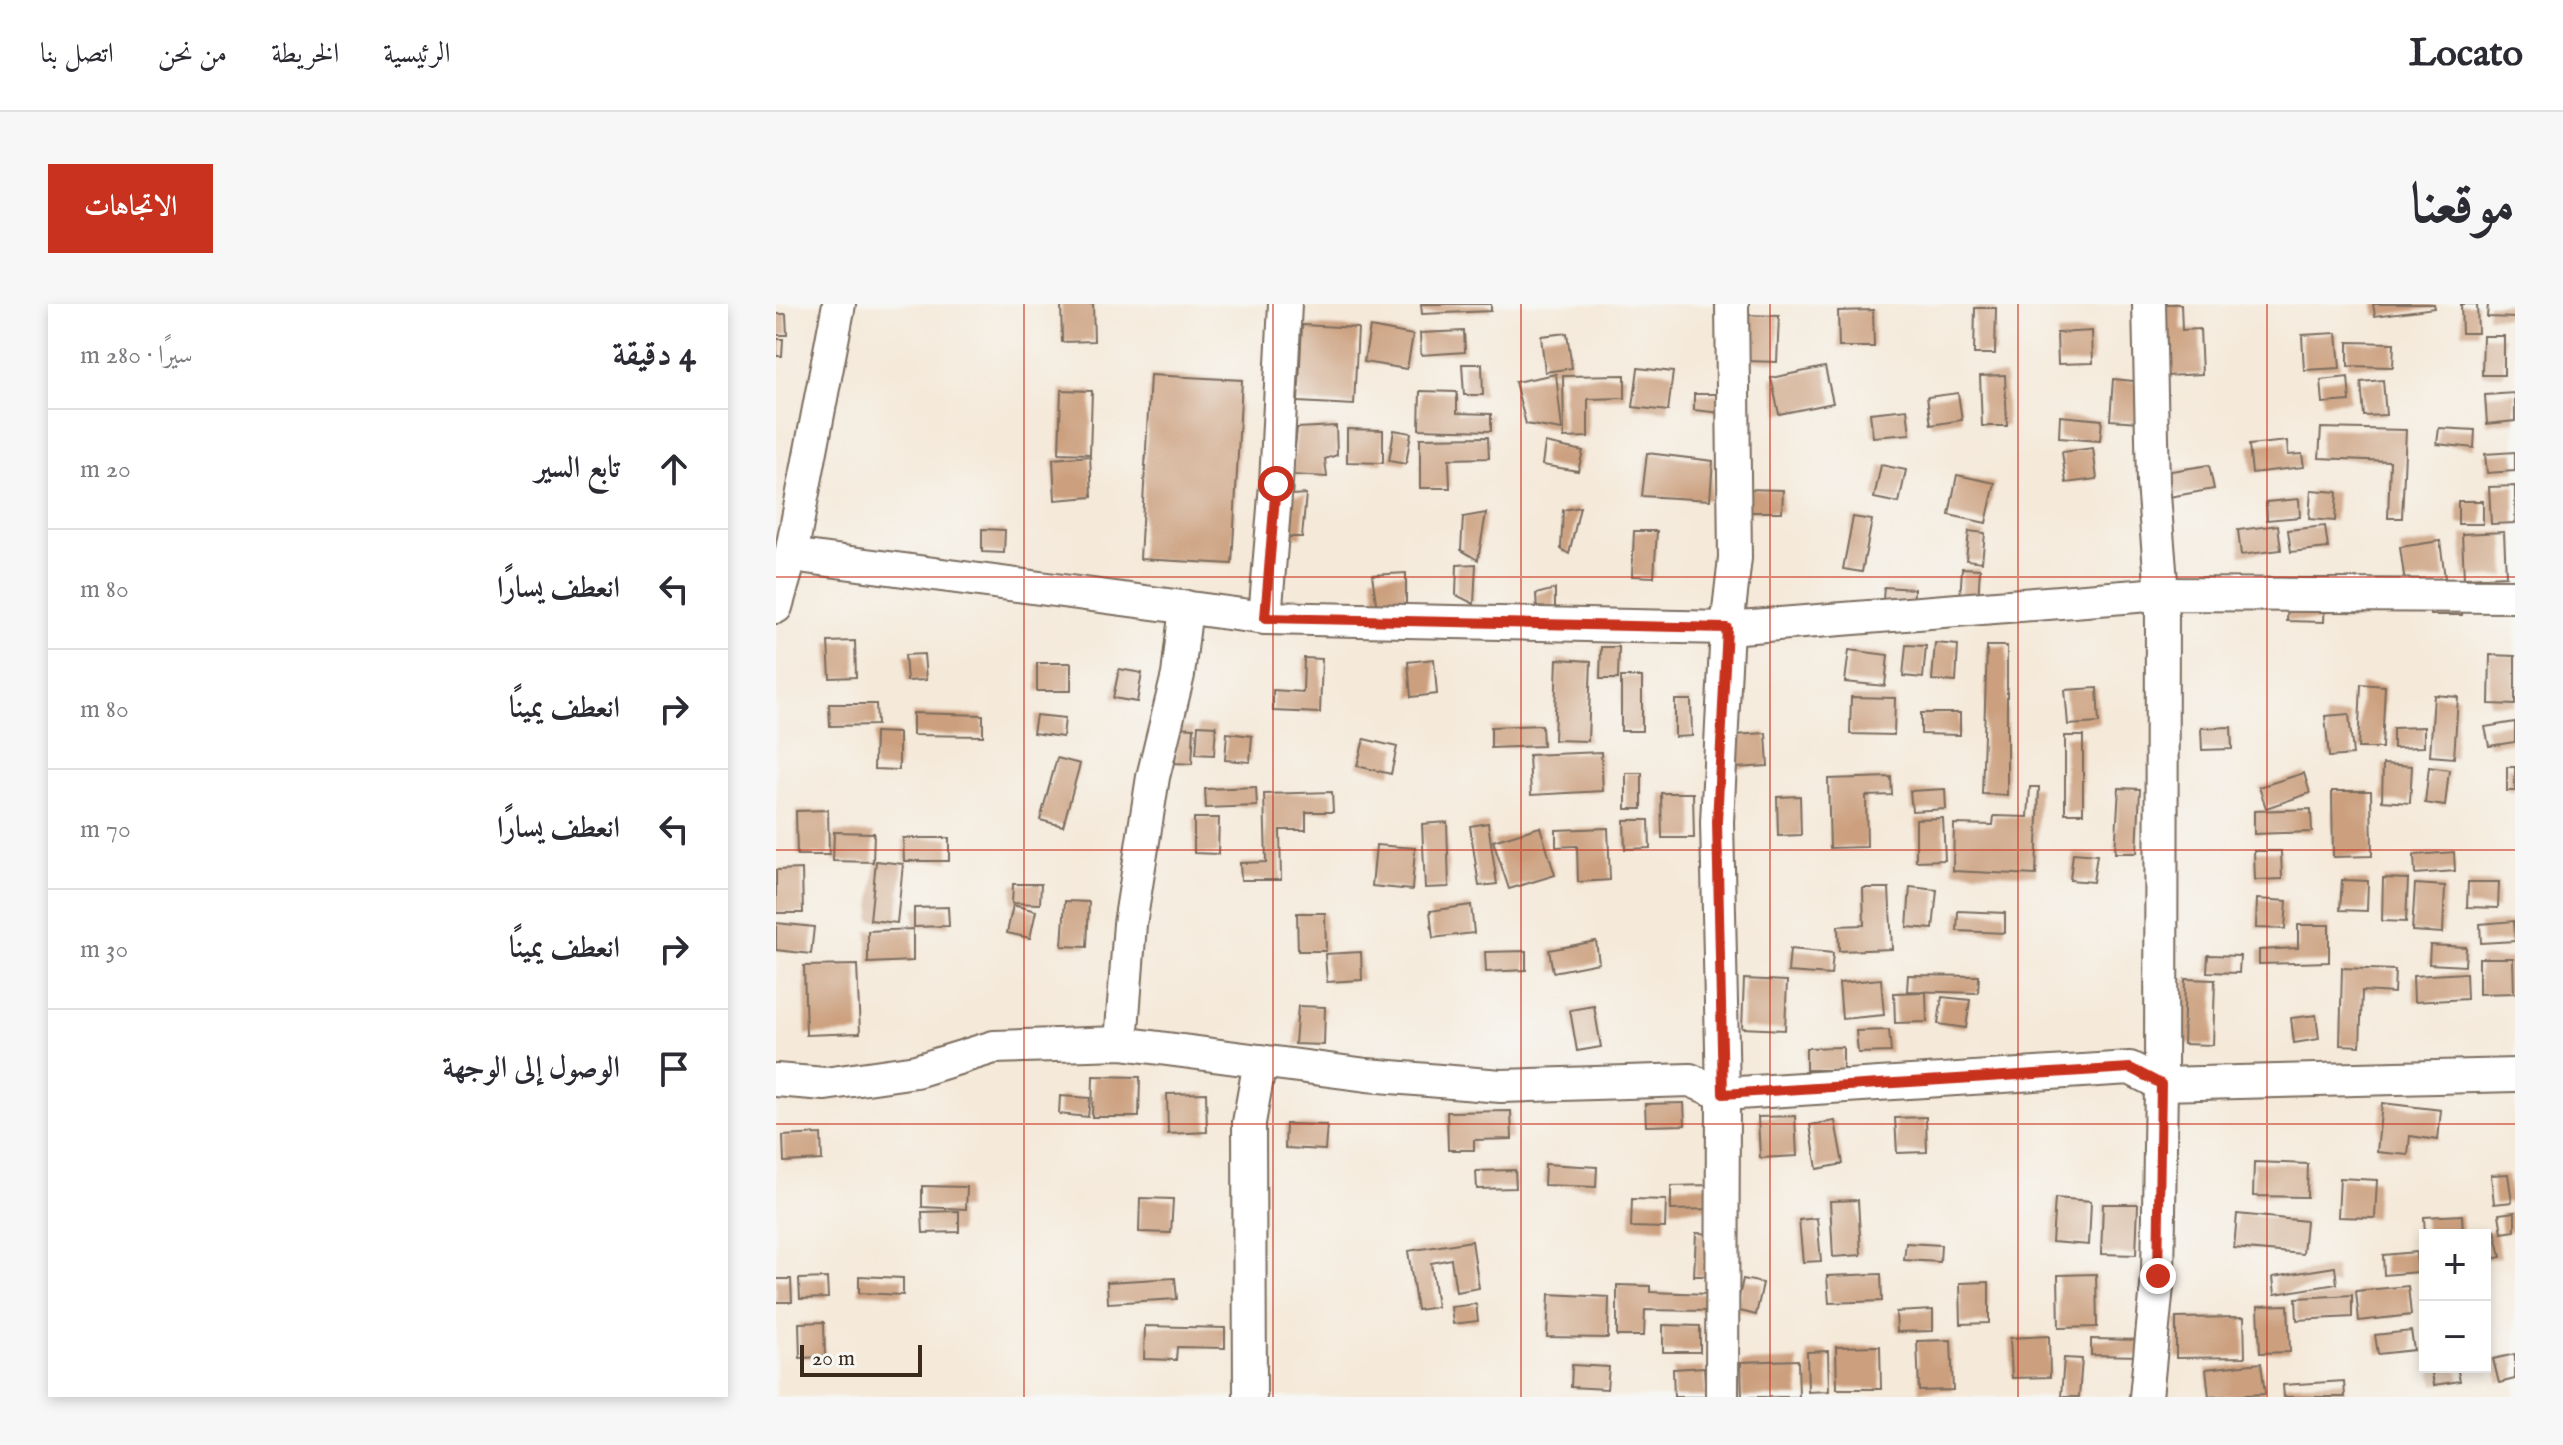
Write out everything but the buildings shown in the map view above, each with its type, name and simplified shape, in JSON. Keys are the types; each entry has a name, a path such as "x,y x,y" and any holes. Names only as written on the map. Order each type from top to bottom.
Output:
{"street":[{"path":"776,607 791,555 839,304"},
{"path":"1265,618 1276,484 1285,304"},
{"path":"1722,1397 1723,1094 1717,822 1727,628 1735,558 1732,304"},
{"path":"2146,1397 2158,1276 2161,1084 2162,594 2153,483 2149,304"},
{"path":"791,555 1265,618 1727,628 2162,594 2515,596"},
{"path":"1121,1043 1130,924 1153,777 1178,675 1186,607"},
{"path":"776,1080 825,1084 916,1071 994,1047 1121,1043 1367,1075 1501,1086 1690,1080 1723,1094 2130,1068 2161,1084 2515,1075"},
{"path":"1250,1397 1249,1123 1260,1061"}],"route":[{"path":"1276,484 1265,618 1727,628 1717,822 1723,1094 2130,1068 2161,1084 2158,1276"}]}
